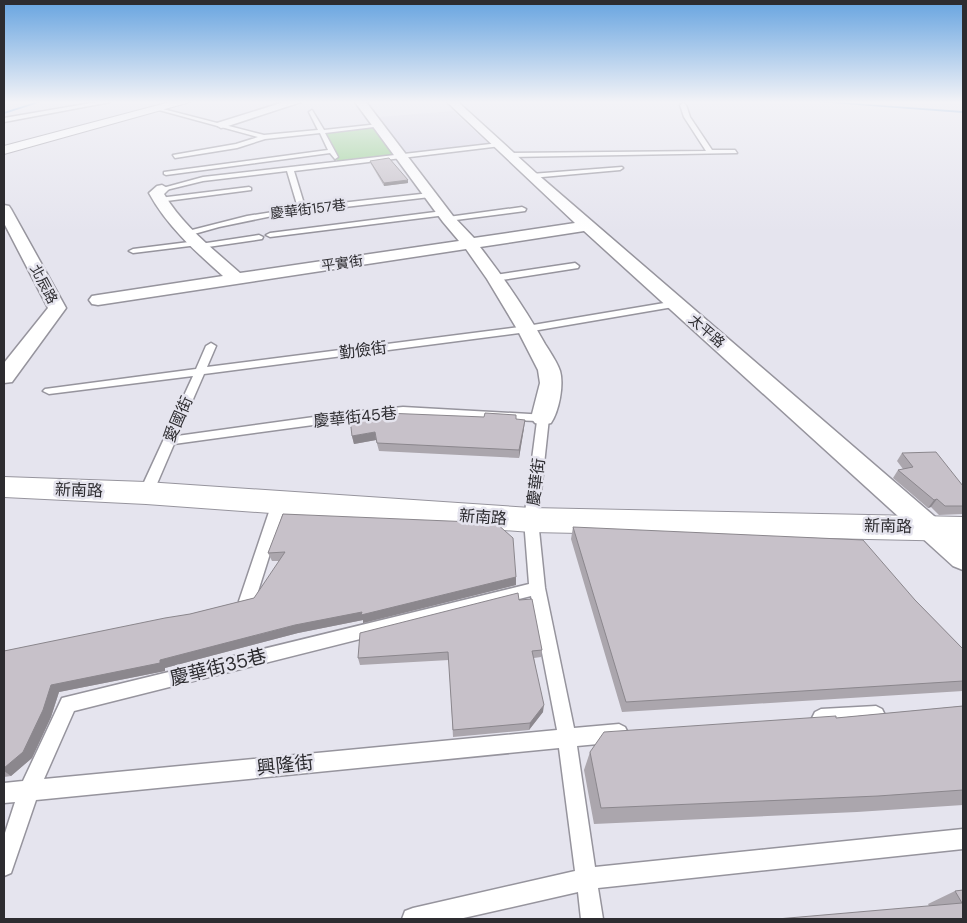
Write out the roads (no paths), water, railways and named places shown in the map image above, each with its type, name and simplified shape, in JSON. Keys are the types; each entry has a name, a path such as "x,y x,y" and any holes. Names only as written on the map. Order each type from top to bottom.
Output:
{"street":[{"path":"4,150 22,145"},
{"name":"慶華街","path":"393,145 445,216 470,244 495,278 527,329 549,370 551,383 543,418"},
{"name":"太平路","path":"499,145 531,176 963,558"},
{"path":"161,194 195,241 235,278"},
{"name":"北辰路","path":"4,209 57,308 4,377"},
{"name":"平實街","path":"98,300 588,226"},
{"name":"新南路","path":"4,487 146,493 531,520 963,529"}],"lane":[{"path":"175,156 240,145"},
{"path":"329,145 339,164"},
{"path":"706,145 711,152"},
{"path":"161,194 204,179 401,156 504,150 735,152"},
{"path":"166,173 332,151"},
{"path":"531,176 620,168"},
{"path":"290,169 302,210"},
{"path":"161,194 249,189"},
{"name":"慶華街157巷","path":"195,241 216,225 265,214 430,195"},
{"path":"270,235 445,216 522,210"},
{"path":"133,251 195,241 259,237"},
{"path":"495,278 575,266"},
{"name":"勤儉街","path":"49,391 527,329 676,304"},
{"name":"愛國街","path":"146,493 211,346"},
{"name":"慶華街45巷","path":"168,442 350,416 403,411 543,418"},
{"name":"慶華街","path":"543,418 531,520 537,588 567,737 592,919"},
{"path":"248,601 279,503"},
{"name":"慶華街35巷","path":"4,866 29,790 68,704 537,588"},
{"path":"805,720 894,713"},
{"name":"興隆街","path":"4,793 567,737 636,732"},
{"path":"413,919 586,879 963,839"}]}
